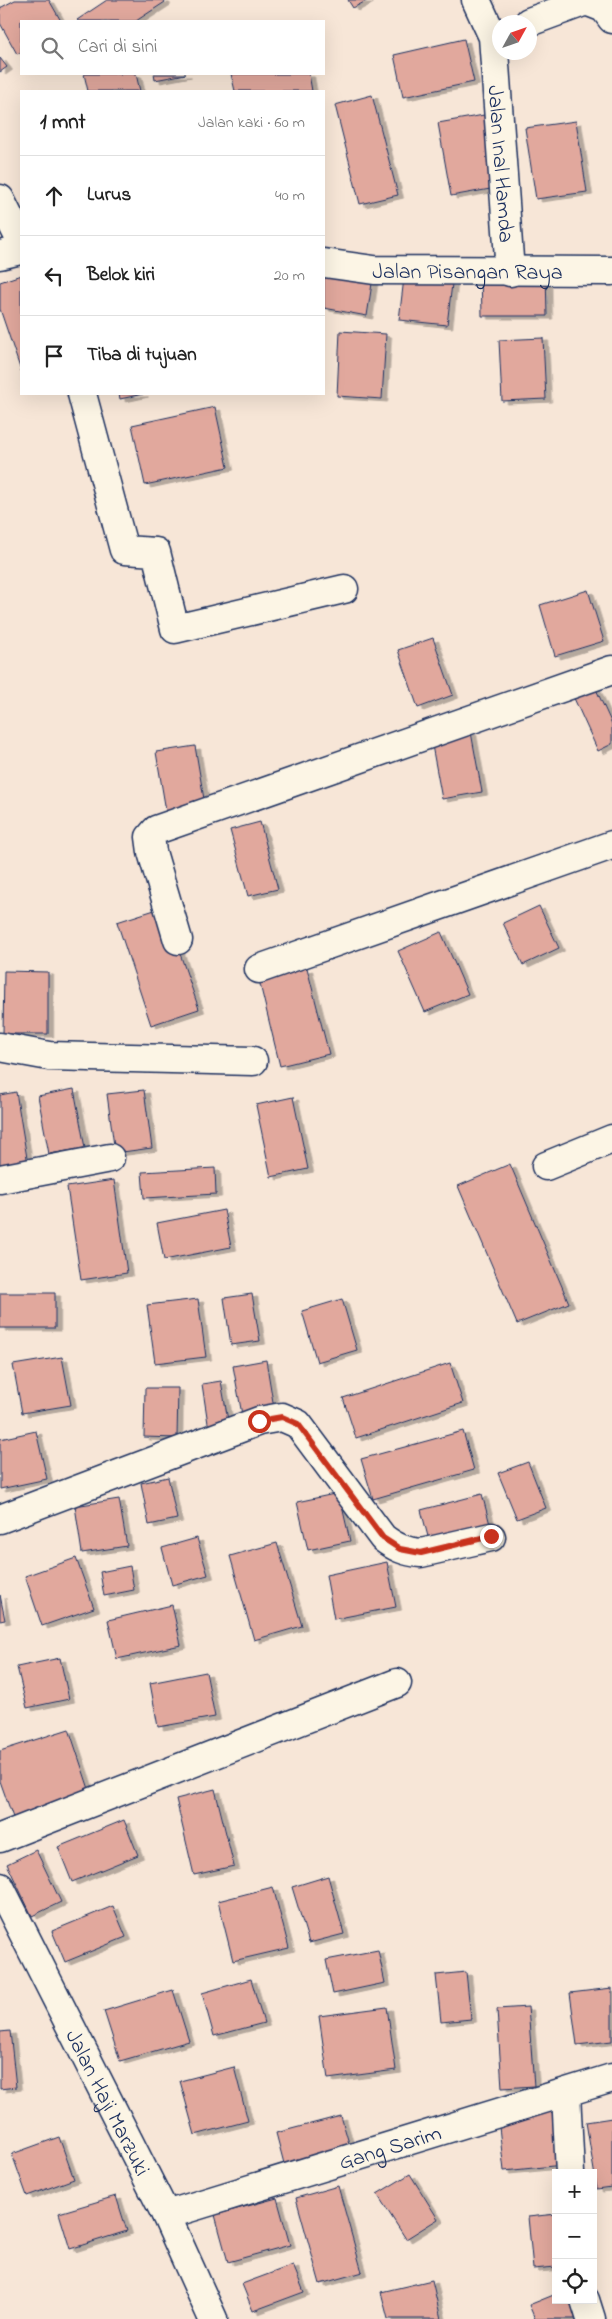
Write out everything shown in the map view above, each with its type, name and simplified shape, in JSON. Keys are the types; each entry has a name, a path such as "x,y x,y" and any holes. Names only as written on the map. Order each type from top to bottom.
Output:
{"street":[{"name":"Jalan Inal Hamda","path":"476,0 492,29"},
{"path":"537,19 586,1 604,8 612,19"},
{"name":"Jalan Inal Hamda","path":"497,60 510,272"},
{"path":"0,198 20,239"},
{"path":"0,255 20,250"},
{"name":"Jalan Pisangan Raya","path":"325,263 374,270 612,271"},
{"path":"82,395 124,550 156,552 175,629 344,589"},
{"path":"178,940 152,852 150,837 156,830 612,670"},
{"path":"259,969 612,845"},
{"path":"0,1047 49,1056 253,1061"},
{"path":"546,1166 612,1138"},
{"path":"0,1179 110,1158"},
{"path":"0,1518 259,1421 282,1417 298,1424 383,1538 393,1545 410,1552 421,1553 491,1536"},
{"path":"0,1838 397,1683"},
{"name":"Jalan Haji Marzuki","path":"0,1887 166,2215 213,2319"},
{"name":"Gang Sarim","path":"166,2215 612,2078"},
{"path":"566,2093 570,2169"},
{"path":"586,2304 591,2319"}],"building":[{"path":"15,0 49,0 60,20 20,20 20,52 17,54 0,23 0,8"},
{"path":"107,0 164,0 165,2 138,20 77,20"},
{"path":"348,0 368,0 353,8"},
{"path":"464,39 474,82 403,97 394,55"},
{"path":"0,58 7,67 0,72"},
{"path":"84,75 136,75 140,90 88,90"},
{"path":"154,75 181,75 155,80"},
{"path":"231,75 309,75 312,90 235,90"},
{"path":"372,95 398,195 360,204 335,105"},
{"path":"484,115 496,188 451,196 438,123"},
{"path":"576,121 587,192 536,199 525,128"},
{"path":"325,268 373,277 367,316 325,308"},
{"path":"481,272 546,272 547,316 482,316"},
{"path":"20,275 20,368 0,309 0,282"},
{"path":"404,278 452,284 447,325 399,320"},
{"path":"340,331 386,334 382,399 337,396"},
{"path":"543,338 546,399 502,401 499,340"},
{"path":"119,395 138,395 120,399"},
{"path":"215,407 228,467 145,485 132,425"},
{"path":"588,590 604,641 555,656 540,605"},
{"path":"433,638 453,695 418,708 398,650"},
{"path":"595,687 612,724 612,744 598,751 573,696"},
{"path":"471,732 482,792 442,799 431,740"},
{"path":"195,746 205,805 166,811 156,752"},
{"path":"260,822 278,889 248,896 230,830"},
{"path":"539,906 559,948 523,965 503,923"},
{"path":"164,907 199,1009 151,1025 117,922"},
{"path":"441,932 468,994 425,1012 398,951"},
{"path":"307,968 329,1054 280,1066 259,980"},
{"path":"4,971 48,972 48,1034 3,1034"},
{"path":"74,1089 85,1148 49,1154 38,1096"},
{"path":"144,1090 152,1148 115,1153 107,1094"},
{"path":"16,1092 28,1164 0,1169 0,1095"},
{"path":"293,1097 308,1169 271,1177 256,1105"},
{"path":"510,1164 569,1303 517,1324 458,1186"},
{"path":"215,1168 216,1194 144,1198 142,1172"},
{"path":"114,1180 127,1273 81,1280 67,1187"},
{"path":"224,1210 231,1247 164,1260 157,1223"},
{"path":"0,1293 55,1293 55,1328 0,1328"},
{"path":"252,1294 260,1341 231,1345 224,1298"},
{"path":"198,1299 206,1357 155,1363 147,1305"},
{"path":"342,1299 357,1350 317,1362 302,1311"},
{"path":"62,1357 71,1405 22,1413 13,1365"},
{"path":"266,1360 275,1414 243,1420 233,1366"},
{"path":"450,1363 463,1403 356,1438 343,1398"},
{"path":"221,1381 229,1426 209,1430 202,1384"},
{"path":"145,1388 178,1388 177,1438 144,1437"},
{"path":"36,1431 47,1479 0,1489 0,1439"},
{"path":"463,1431 474,1470 373,1499 361,1459"},
{"path":"528,1462 546,1508 517,1519 498,1473"},
{"path":"168,1477 177,1519 149,1525 141,1483"},
{"path":"339,1493 350,1541 308,1550 297,1502"},
{"path":"482,1494 492,1532 431,1548 421,1510"},
{"path":"119,1499 127,1546 82,1553 75,1506"},
{"path":"197,1538 208,1575 172,1585 162,1548"},
{"path":"277,1543 302,1626 254,1640 230,1556"},
{"path":"76,1558 94,1608 42,1626 25,1576"},
{"path":"387,1562 396,1607 334,1619 326,1575"},
{"path":"130,1566 134,1590 104,1596 100,1572"},
{"path":"0,1595 5,1620 0,1621"},
{"path":"172,1605 181,1645 117,1659 108,1620"},
{"path":"60,1658 69,1699 27,1708 17,1667"},
{"path":"206,1672 215,1717 158,1727 150,1683"},
{"path":"69,1729 93,1801 16,1826 0,1781 0,1751"},
{"path":"215,1789 234,1866 194,1875 176,1799"},
{"path":"124,1820 138,1855 72,1882 58,1847"},
{"path":"36,1850 61,1902 32,1916 7,1864"},
{"path":"328,1876 344,1934 309,1943 292,1887"},
{"path":"273,1887 289,1948 233,1961 218,1901"},
{"path":"113,1906 126,1937 65,1962 52,1931"},
{"path":"378,1950 385,1983 333,1994 326,1960"},
{"path":"466,1972 471,2019 441,2022 436,1975"},
{"path":"251,1979 264,2023 214,2036 202,1993"},
{"path":"612,1988 612,2041 577,2045 570,1993"},
{"path":"173,1990 189,2041 120,2061 104,2011"},
{"path":"387,2007 396,2070 328,2079 319,2016"},
{"path":"528,2007 534,2086 502,2088 497,2009"},
{"path":"10,2031 16,2087 0,2089 0,2032"},
{"path":"234,2067 248,2121 195,2135 180,2081"},
{"path":"557,2111 563,2165 504,2171 498,2118"},
{"path":"341,2116 353,2157 287,2175 276,2133"},
{"path":"612,2118 612,2187 597,2189 597,2169 594,2169 586,2122"},
{"path":"59,2137 74,2179 27,2196 12,2154"},
{"path":"410,2174 438,2219 406,2239 377,2194"},
{"path":"338,2186 362,2272 320,2284 296,2198"},
{"path":"116,2196 127,2231 70,2249 59,2213"},
{"path":"277,2198 290,2245 228,2262 215,2215"},
{"path":"552,2214 552,2267 533,2269 528,2217"},
{"path":"293,2265 304,2292 253,2311 242,2284"},
{"path":"432,2280 441,2319 388,2319 381,2292"},
{"path":"552,2296 552,2304 572,2304 578,2319 535,2319 529,2305"}],"route":[{"path":"259,1421 282,1417 298,1424 383,1538 400,1549 421,1553 491,1536"}]}
